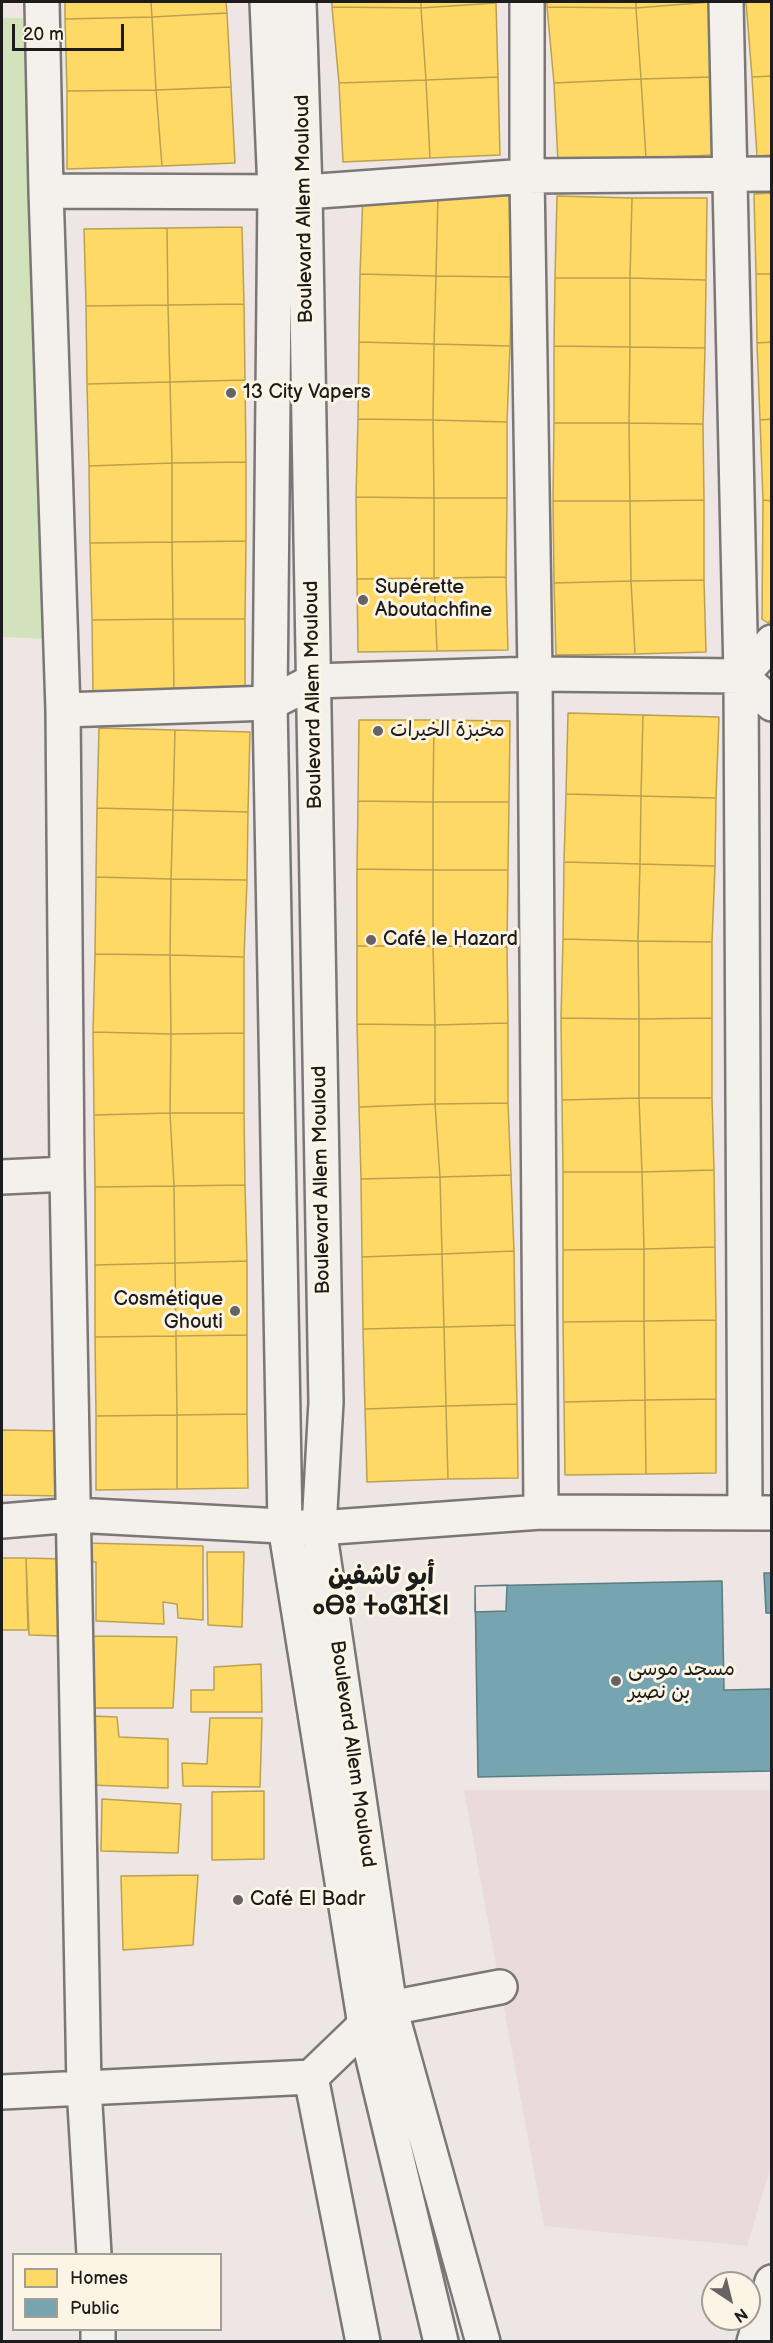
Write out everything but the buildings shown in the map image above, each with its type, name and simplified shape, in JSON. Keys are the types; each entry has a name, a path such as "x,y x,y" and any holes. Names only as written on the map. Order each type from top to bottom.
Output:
{"street":[{"path":"42,2 63,710 67,1174 84,2088 94,2253"},
{"name":"Boulevard Allem Mouloud","path":"267,2 290,191 314,681 326,1402 319,1528 377,2016 483,2342"},
{"name":"Boulevard Allem Mouloud","path":"299,2 270,703 285,1526 441,2342"},
{"path":"527,2 541,1512"},
{"path":"2,1521 74,1515 319,1528 541,1512 758,1513 726,2"},
{"path":"46,191 290,191 527,176 771,174"},
{"path":"741,676 771,642"},
{"path":"63,710 270,703 314,681 535,674 741,676 771,704"},
{"path":"2,1178 67,1174"},
{"path":"2,2092 311,2077 377,2016 500,1987"},
{"path":"311,2077 363,2342"},
{"path":"754,2342 771,2282"}],"shaded area":[{"path":"464,1790 771,1790 771,2166 747,2246 544,2226"}],"green space":[{"path":"2,18 40,18 50,639 2,637"}],"place":[{"name":"13 City Vapers","path":"231,393"},
{"name":"Supérette Aboutachfine","path":"363,600"},
{"name":"مخبزة الخيرات","path":"378,731"},
{"name":"Café le Hazard","path":"371,940"},
{"name":"Cosmétique Ghouti","path":"235,1311"},
{"name":"مسجد موسى بن نصير","path":"616,1681"},
{"name":"Café El Badr","path":"238,1900"}],"district":[{"name":"أبو تاشفين ⴰⴱⵓ ⵜⴰⵛⴼⵉⵏ","path":"381,1592"}]}
